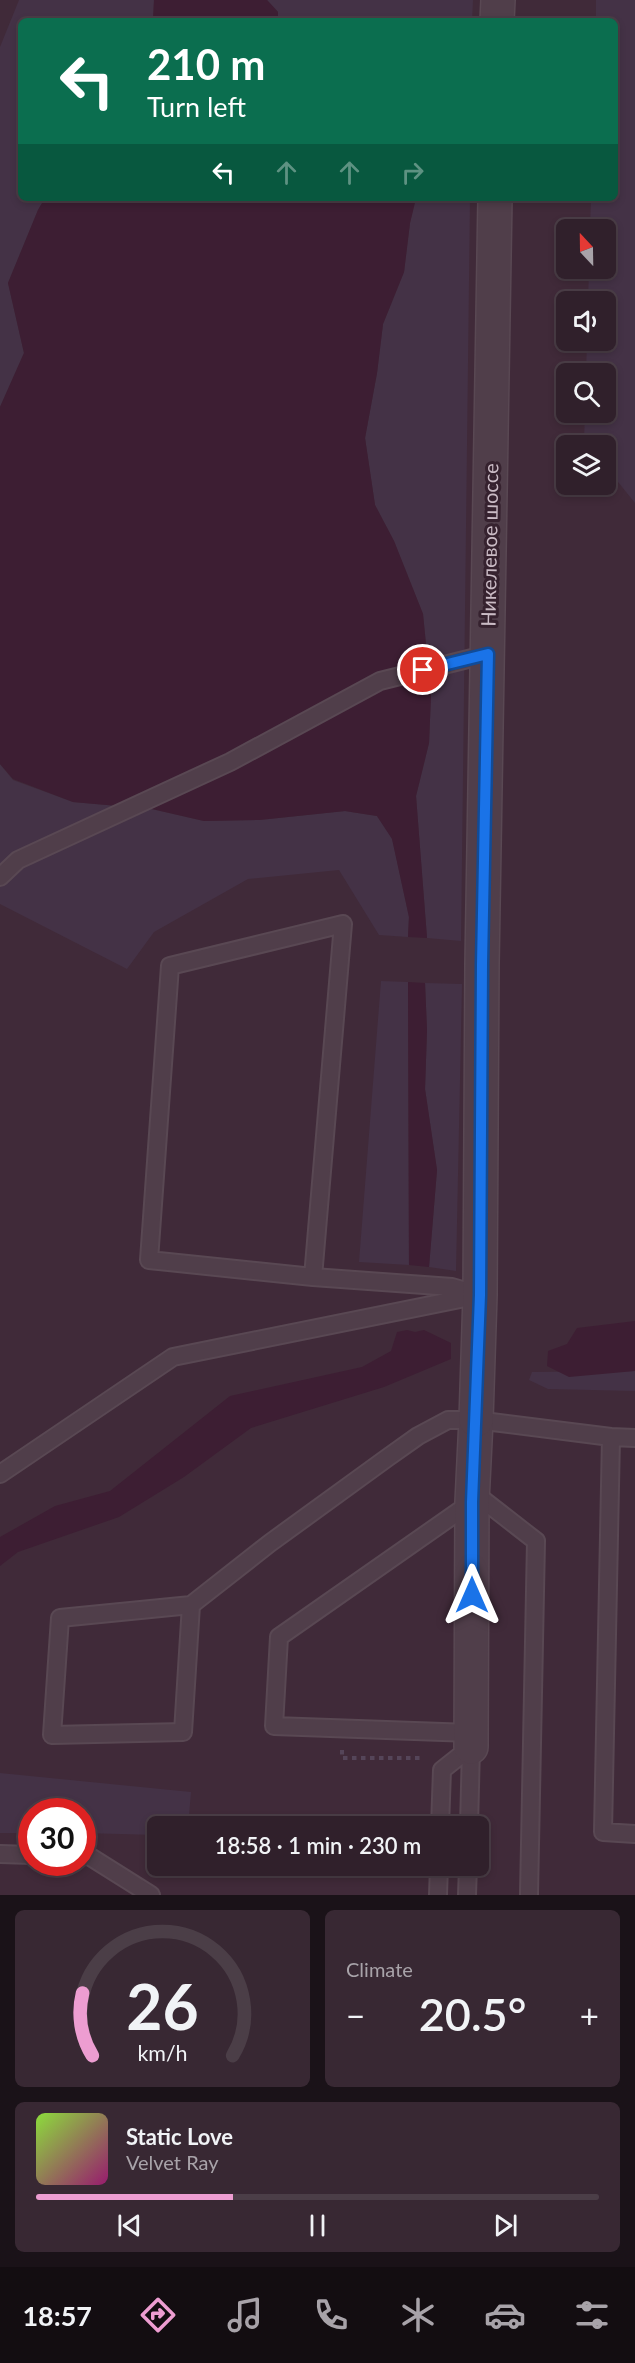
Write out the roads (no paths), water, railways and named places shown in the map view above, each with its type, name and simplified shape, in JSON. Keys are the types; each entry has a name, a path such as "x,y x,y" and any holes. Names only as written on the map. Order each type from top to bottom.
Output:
{"street":[{"path":"497,18 498,0"},
{"name":"Никелевое шоссе","path":"471,1740 472,1497 480,1295 482,964 495,201"}],"lane":[{"path":"0,877 18,860 230,762 380,681 488,654"},
{"path":"313,1276 343,924 170,966 149,1260 313,1276 452,1287 480,1295"},
{"path":"0,1474 173,1357 480,1295"},
{"path":"191,1605 183,1732 52,1735 60,1618 191,1605 270,1543 417,1436 448,1420 476,1420 635,1438"},
{"path":"611,1437 603,1832 635,1834"},
{"path":"471,1740 274,1726 279,1637 472,1497 536,1541 529,1895"},
{"path":"440,1816 442,1770 471,1740"},
{"name":"Никелевое шоссе","path":"469,1816 471,1740"},
{"path":"0,1854 18,1855"},
{"path":"96,1860 151,1895"},
{"path":"438,1895 439,1876"},
{"path":"467,1895 468,1876"}]}
